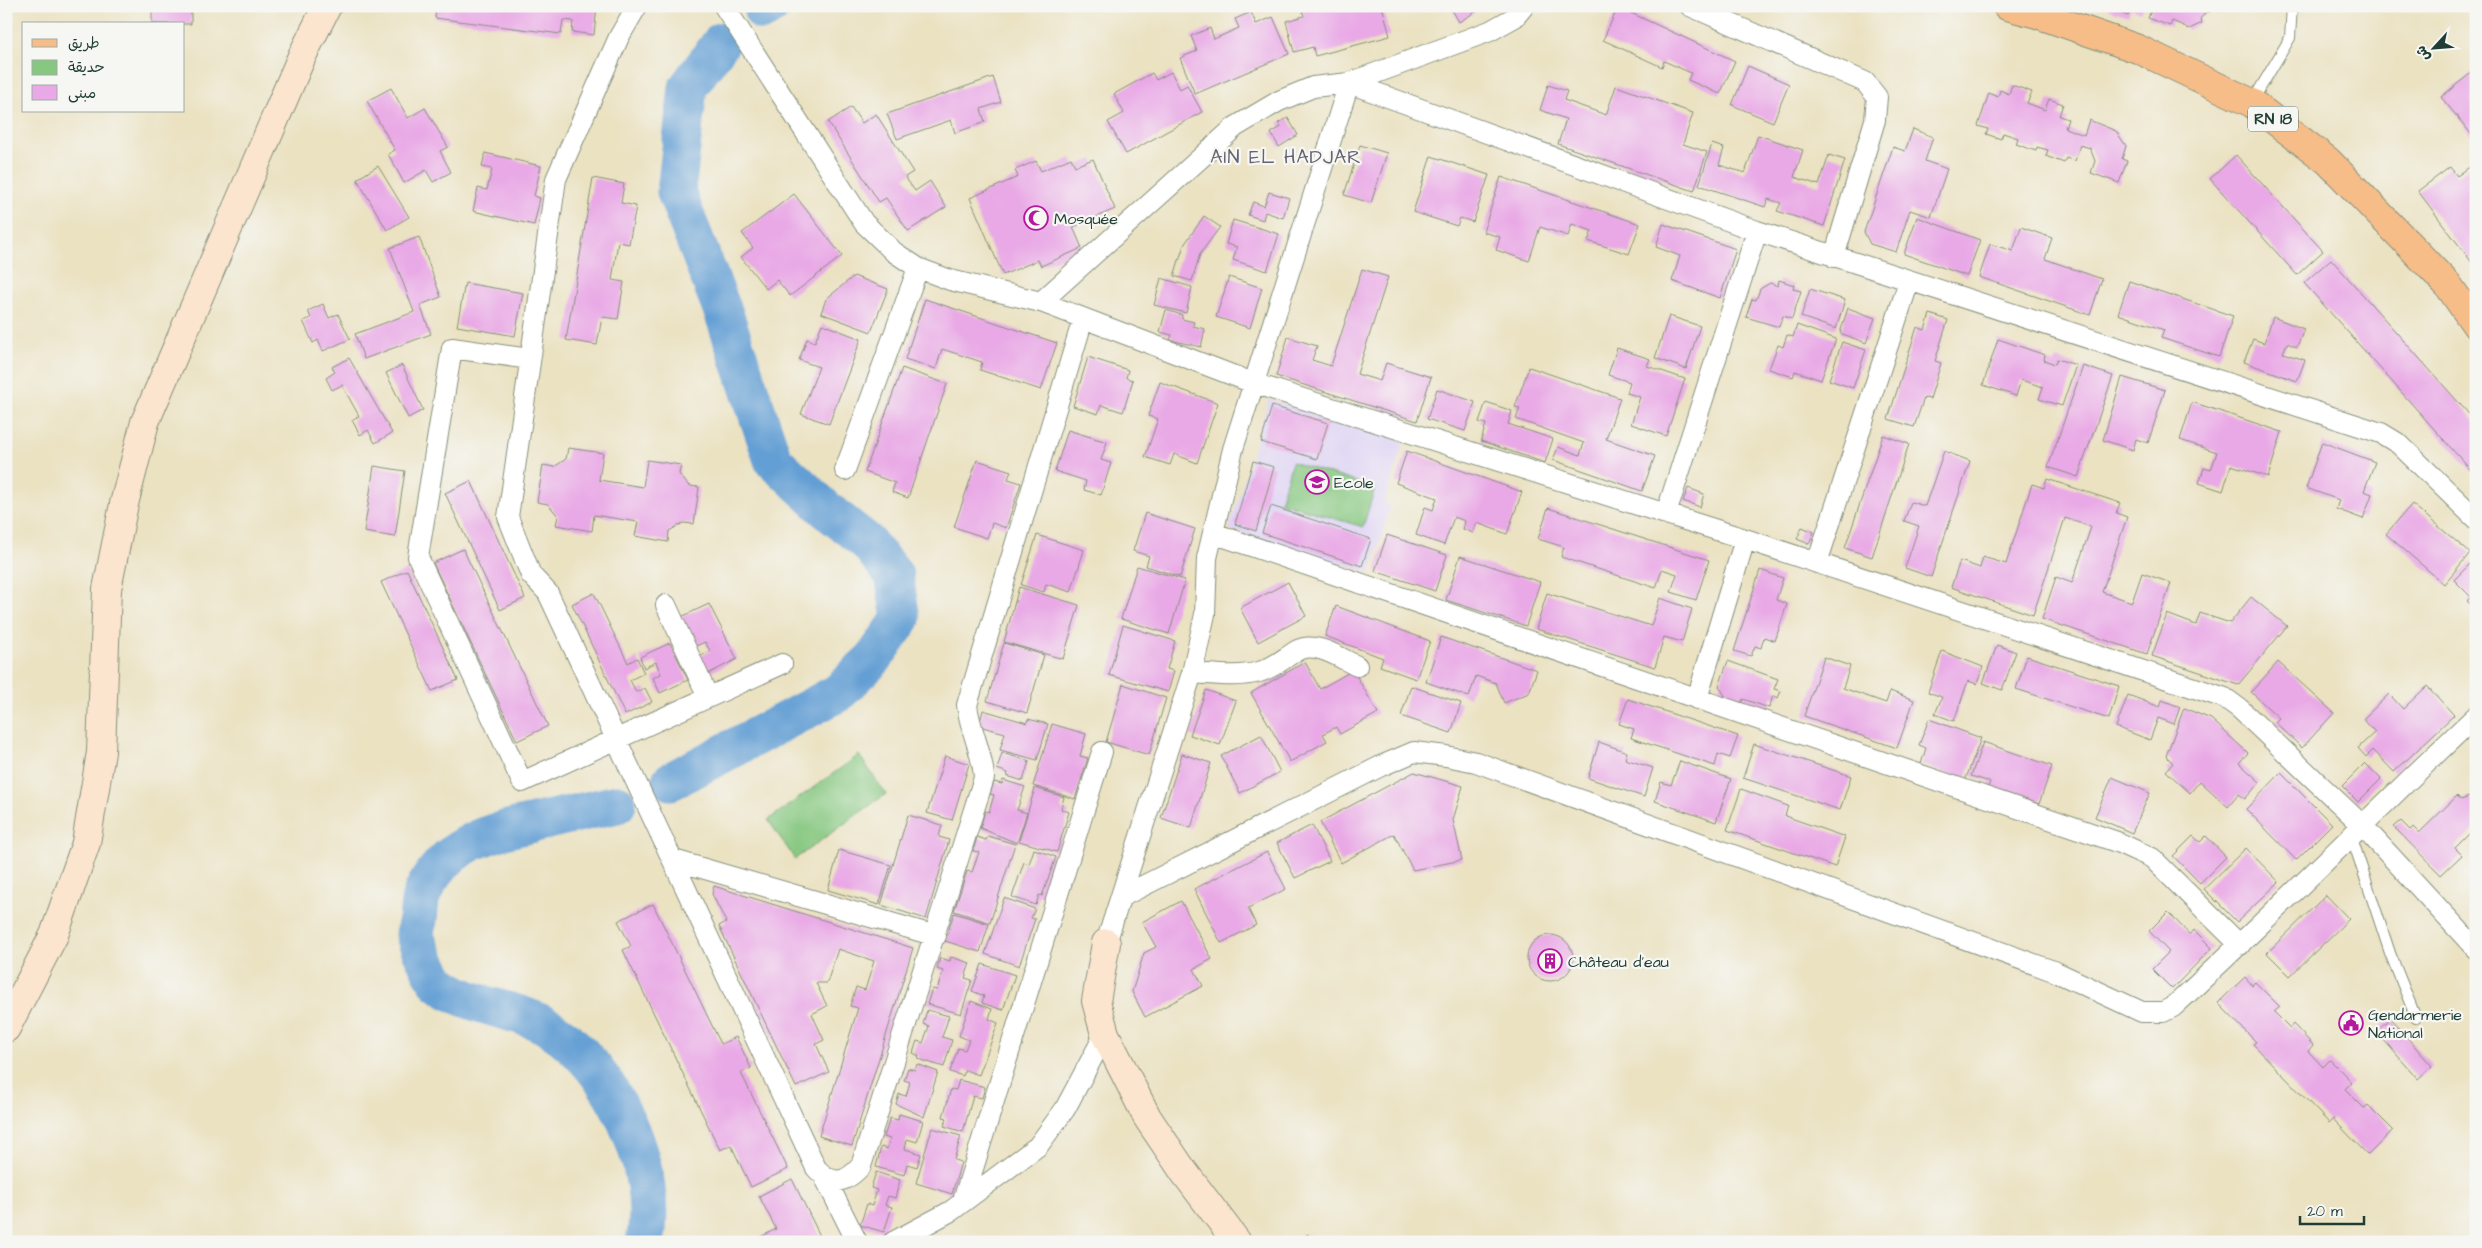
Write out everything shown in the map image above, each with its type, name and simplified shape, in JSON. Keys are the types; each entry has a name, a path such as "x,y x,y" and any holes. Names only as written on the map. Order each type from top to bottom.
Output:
{"main road":[{"path":"6,1028 54,934 86,844 101,752 107,589 124,504 145,422 302,56 327,6"},
{"name":"RN 18","path":"2006,6 2037,14 2138,49 2252,103 2328,161 2448,285 2476,325"},
{"path":"1106,943 1096,1001 1105,1034 1147,1117 1184,1172 1238,1242"}],"street":[{"path":"637,6 615,45 556,179 508,517 530,574 548,593 816,1168 825,1178 857,1242"},
{"path":"724,6 864,224 894,252 918,268 950,280 1041,302 1253,384 1745,538 2225,698 2240,709 2356,830 2476,949"},
{"path":"1041,302 1235,127 1279,101 1313,87 1349,83 1490,30 1515,17 1524,6"},
{"path":"1690,6 1865,82 1877,97 1875,120 1834,257"},
{"path":"1349,83 1757,231 2382,433 2399,444 2476,519"},
{"path":"1106,943 1192,673 1205,614 1207,558 1234,448 1349,83"},
{"path":"1666,514 1757,231"},
{"path":"844,470 918,268"},
{"path":"1817,563 1909,281"},
{"path":"825,1178 840,1181 852,1176 861,1166 936,936 984,778 983,764 969,726 967,705 1083,319"},
{"path":"530,359 452,348 418,558 522,782 782,664"},
{"path":"1213,533 2117,842 2152,858 2240,945"},
{"path":"1697,699 1745,538"},
{"path":"666,605 708,697"},
{"path":"1192,673 1239,676 1258,672 1274,666 1298,650 1310,647 1320,648 1357,666"},
{"path":"1121,897 1381,766 1414,752 1476,762 2056,972 2142,1012 2163,1012 2173,1007 2240,945 2356,830 2476,716"},
{"path":"964,1201 1102,752"},
{"path":"674,860 936,936"},
{"path":"893,1242 951,1210 1038,1146 1065,1109 1105,1034"}],"lane":[{"path":"2252,103 2290,38 2292,6"},
{"path":"2356,830 2390,953 2416,1018"}],"shaded area":[{"name":"Ecole","path":"1269,399 1404,441 1384,503 1391,505 1370,573 1229,529"}],"green space":[{"path":"1292,462 1375,488 1363,527 1280,502"},
{"path":"859,755 886,794 795,859 768,820"}],"building":[{"path":"152,6 191,6 191,24 185,24 185,22 152,22"},
{"path":"436,6 597,6 594,35 572,32 573,21 563,20 561,34 435,18"},
{"path":"1301,6 1382,6 1390,36 1315,56 1313,47 1294,52 1286,21 1304,16"},
{"path":"1450,6 1485,6 1459,22"},
{"path":"2109,6 2144,6 2141,12 2131,8 2128,16 2108,9"},
{"path":"2147,6 2212,6 2210,12 2207,11 2200,19 2202,23 2187,30 2186,27 2172,21 2170,26 2148,18 2152,8"},
{"path":"1618,7 1735,61 1720,94 1688,80 1691,73 1664,61 1662,67 1603,40"},
{"path":"1251,12 1256,24 1273,17 1289,54 1195,94 1180,58 1197,51 1191,36 1210,28 1214,39 1239,28 1235,19"},
{"path":"1748,66 1789,84 1773,122 1732,105"},
{"path":"2476,69 2476,140 2441,97"},
{"path":"1171,72 1180,89 1187,85 1202,112 1126,154 1108,122 1124,113 1114,94 1152,73 1156,80"},
{"path":"993,77 1001,102 981,109 985,122 955,133 951,120 897,139 887,114"},
{"path":"1548,85 1567,91 1564,100 1606,115 1616,86 1693,113 1683,144 1707,152 1694,191 1558,144 1566,119 1540,110"},
{"path":"2012,85 2032,92 2027,103 2045,110 2049,99 2063,104 2059,116 2068,119 2065,128 2084,135 2089,120 2116,131 2126,146 2122,159 2127,161 2119,183 2091,173 2095,161 2090,148 2080,145 2075,161 2066,158 2064,163 2046,156 2048,150 2037,147 2036,151 2016,144 2018,138 2003,133 2001,139 1986,134 1988,129 1978,126 1989,93 1998,97 2000,90 2009,94"},
{"path":"391,88 408,118 425,108 448,147 440,151 451,172 433,182 426,170 404,183 388,154 395,150 367,101"},
{"path":"851,107 862,123 876,114 913,172 905,177 915,191 930,181 946,207 908,231 886,198 879,202 828,122"},
{"path":"1288,118 1298,135 1279,147 1271,133 1281,127 1278,123"},
{"path":"1913,129 1933,137 1925,161 1947,169 1931,217 1910,210 1896,252 1870,244 1864,232 1893,147 1905,151"},
{"path":"1758,135 1803,150 1794,177 1819,185 1829,155 1845,160 1824,226 1777,211 1781,203 1768,199 1765,207 1699,185 1712,144 1724,148 1719,165 1745,173"},
{"path":"1360,145 1387,153 1371,203 1344,195"},
{"path":"485,153 541,166 534,196 540,198 534,225 473,211 478,188 487,190 492,169 482,167"},
{"path":"2236,155 2323,251 2297,275 2210,179"},
{"path":"1431,156 1489,175 1473,222 1460,218 1457,226 1413,212"},
{"name":"Mosquée","path":"1071,158 1075,166 1093,159 1115,209 1073,227 1082,248 1041,266 1038,260 1003,275 970,198 1018,177 1015,170 1036,161 1041,171"},
{"path":"378,166 409,217 387,230 357,179"},
{"path":"2471,166 2476,172 2476,268 2418,191 2450,167 2457,176"},
{"path":"1501,177 1640,224 1629,254 1588,241 1592,231 1572,224 1568,236 1540,227 1529,261 1496,250 1500,237 1483,232"},
{"path":"593,178 624,184 621,203 636,206 629,244 618,242 612,280 624,282 618,319 602,317 597,345 566,340"},
{"path":"1269,192 1289,198 1283,218 1265,212 1263,220 1248,215 1253,202 1264,206"},
{"path":"794,194 842,256 790,296 777,280 766,289 741,257 753,248 742,233"},
{"path":"1204,216 1220,227 1200,254 1192,281 1174,276 1184,245"},
{"path":"1917,217 1980,240 1967,276 1904,254"},
{"path":"1233,220 1279,234 1267,271 1233,260 1237,247 1226,244"},
{"path":"1663,224 1736,249 1720,298 1672,281 1680,256 1656,247"},
{"path":"2021,227 2052,238 2045,259 2102,279 2090,315 1979,277 1990,244 2013,251"},
{"path":"419,237 441,297 420,305 431,334 364,359 355,334 414,312 390,248"},
{"path":"2331,259 2476,422 2476,476 2304,283"},
{"path":"1362,269 1388,277 1357,374 1380,381 1386,363 1431,377 1417,421 1276,376 1288,337 1317,346 1312,360 1331,366"},
{"path":"854,276 888,289 871,332 821,313 826,299"},
{"path":"1229,277 1262,288 1250,328 1216,317"},
{"path":"1161,278 1192,287 1186,313 1154,305"},
{"path":"1779,280 1794,285 1793,289 1801,291 1792,319 1783,316 1779,327 1746,317 1752,299 1756,300 1760,289 1770,283 1778,286"},
{"path":"2129,281 2233,316 2219,357 2161,338 2164,330 2118,314"},
{"path":"465,283 523,293 515,336 457,326"},
{"path":"1810,289 1845,300 1836,329 1801,317"},
{"path":"925,299 1057,343 1041,390 980,370 982,362 942,349 936,369 905,359"},
{"path":"323,304 329,318 338,314 350,339 323,351 318,340 313,343 303,321 311,318 308,311"},
{"path":"1848,308 1875,318 1866,343 1840,333"},
{"path":"1166,310 1182,315 1182,319 1194,322 1193,326 1205,329 1201,347 1170,340 1172,335 1160,332"},
{"path":"1930,314 1948,320 1935,361 1941,363 1930,399 1924,398 1914,427 1888,419 1917,327 1925,330"},
{"path":"1669,316 1700,326 1686,369 1655,358"},
{"path":"2273,317 2304,329 2297,347 2287,343 2283,353 2305,360 2297,381 2244,362 2253,339 2264,343"},
{"path":"822,324 861,339 829,424 801,414 819,367 799,360 807,339 815,342"},
{"path":"1797,325 1836,339 1821,380 1795,371 1793,377 1769,369 1778,345 1783,347 1787,335 1793,337"},
{"path":"1998,339 2045,355 2044,360 2055,364 2057,359 2076,365 2062,406 2039,399 2043,387 2021,380 2016,396 1983,385"},
{"path":"1842,342 1866,350 1853,388 1829,380"},
{"path":"1617,348 1650,359 1647,366 1685,379 1666,436 1631,424 1640,397 1627,393 1630,382 1608,375"},
{"path":"1088,357 1128,370 1126,378 1133,380 1123,412 1101,405 1098,414 1073,406"},
{"path":"349,358 392,433 375,443 368,430 360,435 352,420 359,416 342,385 332,390 326,378 335,372 332,367"},
{"path":"402,365 423,410 408,418 386,373"},
{"path":"2083,366 2113,376 2078,477 2048,467"},
{"path":"1529,367 1620,398 1606,439 1655,456 1642,491 1553,460 1558,447 1580,455 1584,443 1516,419 1520,408 1515,407"},
{"path":"902,368 947,384 908,498 892,492 895,483 865,472"},
{"path":"2122,377 2165,390 2148,443 2136,439 2133,450 2103,440"},
{"path":"1160,382 1218,403 1197,463 1174,454 1170,465 1145,457 1158,419 1148,416"},
{"path":"1437,389 1475,402 1465,431 1427,419"},
{"path":"1486,402 1512,411 1508,424 1553,439 1545,463 1481,441 1486,424 1479,422"},
{"path":"2192,402 2282,432 2268,477 2231,465 2223,491 2199,483 2204,468 2211,470 2217,452 2180,440"},
{"path":"1272,406 1328,423 1317,459 1261,442"},
{"path":"1068,430 1107,442 1101,460 1111,463 1101,495 1084,490 1086,481 1055,471"},
{"path":"1883,435 1909,444 1872,557 1845,548"},
{"path":"2322,442 2375,462 2364,491 2372,494 2363,519 2336,509 2339,500 2306,488"},
{"path":"568,448 603,453 599,480 643,487 647,460 681,465 679,474 689,486 699,487 694,524 683,523 669,531 668,542 635,536 638,522 594,515 592,531 556,525 558,516 548,504 537,502 543,465 554,467 566,459"},
{"path":"1407,451 1522,492 1507,534 1477,523 1473,533 1463,529 1465,521 1454,517 1444,545 1416,535 1425,507 1433,510 1437,498 1396,483"},
{"path":"1944,451 1970,461 1931,577 1905,568 1919,526 1904,521 1911,502 1925,506"},
{"path":"977,460 1011,471 1008,479 1021,483 1006,528 992,523 987,538 954,527"},
{"path":"1253,461 1274,467 1256,531 1235,524"},
{"path":"374,466 405,471 395,537 364,532"},
{"path":"2047,479 2120,503 2116,513 2127,517 2102,592 2132,602 2142,573 2171,583 2147,654 2042,619 2056,577 2072,583 2091,527 2065,518 2033,615 1951,587 1960,561 1980,568 1983,557 2006,564 2032,484 2044,488"},
{"path":"471,481 525,598 500,610 445,493"},
{"path":"1688,488 1704,494 1700,507 1683,501"},
{"path":"2412,504 2470,553 2444,584 2386,534"},
{"path":"1271,506 1371,539 1362,566 1262,533"},
{"path":"1548,508 1709,560 1696,600 1671,592 1677,574 1662,569 1656,588 1561,557 1564,547 1538,539"},
{"path":"1145,513 1195,529 1180,577 1146,566 1149,556 1133,551"},
{"path":"1802,527 1814,532 1809,544 1797,539"},
{"path":"1037,535 1084,550 1071,592 1046,584 1044,592 1021,585"},
{"path":"1387,535 1447,555 1435,591 1375,571"},
{"path":"463,549 548,726 517,741 433,563"},
{"path":"1460,556 1540,582 1526,626 1446,600"},
{"path":"2474,560 2476,561 2476,609 2467,601 2471,597 2454,580"},
{"path":"1137,566 1185,580 1169,634 1121,619"},
{"path":"407,570 458,680 432,691 381,582"},
{"path":"1760,570 1783,578 1776,600 1787,604 1775,641 1764,637 1761,648 1755,646 1751,656 1734,651"},
{"path":"1288,582 1306,616 1258,642 1240,608"},
{"path":"1019,587 1079,605 1063,659 1004,642"},
{"path":"594,593 628,663 637,658 644,673 630,680 636,692 645,688 652,702 625,715 572,604"},
{"path":"1547,593 1651,626 1660,598 1692,609 1682,642 1664,637 1655,667 1536,629"},
{"path":"2251,597 2287,626 2238,685 2152,656 2167,614 2196,625 2200,613 2230,623"},
{"path":"709,604 737,659 706,675 697,658 710,651 705,642 694,647 679,618"},
{"path":"1336,606 1430,641 1416,679 1380,666 1383,658 1325,636"},
{"path":"1123,625 1175,641 1167,669 1174,671 1168,692 1109,675"},
{"path":"1441,637 1537,670 1529,693 1504,703 1496,683 1476,676 1469,697 1426,682"},
{"path":"670,643 688,680 660,693 653,678 661,674 656,662 644,668 640,657"},
{"path":"1004,643 1044,655 1027,713 987,701"},
{"path":"1997,645 2016,652 2002,690 1983,683"},
{"path":"1942,651 1983,667 1977,684 1968,681 1954,721 1935,714 1942,697 1928,692"},
{"path":"2027,656 2119,686 2109,719 2016,689"},
{"path":"1824,657 1850,666 1843,688 1886,703 1890,691 1914,700 1897,748 1804,716"},
{"path":"1728,661 1778,679 1774,689 1781,691 1778,698 1773,696 1769,708 1743,699 1740,706 1729,702 1719,686"},
{"path":"1305,662 1320,689 1353,670 1378,713 1340,734 1336,727 1323,734 1327,741 1290,762 1251,693"},
{"path":"2278,662 2334,713 2302,748 2275,722 2279,718 2251,692"},
{"path":"1123,684 1166,698 1149,755 1106,742"},
{"path":"1411,686 1461,703 1451,733 1401,716"},
{"path":"2427,686 2454,715 2394,772 2373,750 2366,757 2358,748 2375,732 2363,719 2389,694 2403,709"},
{"path":"1206,690 1236,701 1220,745 1190,735"},
{"path":"2128,695 2160,707 2162,700 2180,707 2174,724 2158,718 2150,740 2116,727"},
{"path":"1628,699 1738,736 1730,758 1718,754 1715,766 1631,738 1634,729 1619,724"},
{"path":"2184,708 2211,719 2248,753 2239,763 2260,782 2245,799 2239,794 2228,807 2200,781 2190,793 2166,771 2173,763 2166,756"},
{"path":"983,710 1027,723 1028,719 1048,724 1037,760 1000,750 1005,733 979,726"},
{"path":"1929,719 1981,738 1965,781 1921,764 1926,748 1919,745"},
{"path":"1052,724 1086,734 1080,756 1088,758 1075,799 1033,786"},
{"path":"1261,735 1280,772 1240,793 1221,756"},
{"path":"1599,742 1627,752 1625,759 1653,768 1644,797 1588,778"},
{"path":"1983,742 2052,766 2039,804 1988,787 1990,782 1971,776"},
{"path":"1754,744 1851,776 1840,810 1743,778"},
{"path":"1002,753 1029,761 1023,781 1007,776 1008,773 997,769"},
{"path":"1182,754 1211,763 1191,828 1161,818"},
{"path":"945,756 969,764 952,820 927,813"},
{"path":"1680,761 1731,779 1716,822 1655,801 1661,782 1671,785"},
{"path":"2365,763 2381,779 2358,802 2342,786"},
{"path":"1414,772 1463,786 1453,820 1462,860 1413,870 1394,834 1341,863 1320,822"},
{"path":"2281,773 2332,824 2296,860 2246,809"},
{"path":"2112,777 2150,793 2132,833 2095,817"},
{"path":"1003,780 1025,787 1017,810 1027,813 1017,843 980,828 985,811 989,812 994,795 990,794 994,782 1002,784"},
{"path":"1035,788 1064,797 1061,809 1069,812 1057,852 1019,841"},
{"path":"1741,789 1788,806 1785,816 1845,837 1835,867 1727,830"},
{"path":"2457,796 2461,800 2469,797 2476,800 2476,827 2455,848 2462,855 2441,875 2394,827 2401,821 2410,830 2413,827 2419,833"},
{"path":"908,815 942,825 939,837 949,840 926,919 881,905"},
{"path":"1312,825 1330,861 1295,878 1277,843"},
{"path":"988,836 1015,844 990,923 954,911 967,871 972,872 979,852 973,851 977,837 986,840"},
{"path":"2193,836 2200,842 2206,836 2226,857 2200,883 2173,856"},
{"path":"2246,848 2279,882 2237,922 2204,889"},
{"path":"1034,849 1056,857 1042,896 1039,895 1036,905 1012,897 1024,862 1029,864"},
{"path":"839,850 891,865 879,905 828,890"},
{"path":"1267,852 1286,889 1248,908 1256,925 1221,943 1194,889"},
{"path":"714,886 913,948 852,1146 819,1136 858,1008 850,1006 856,987 865,990 874,961 838,949 827,983 816,983 827,1006 812,1014 824,1040 816,1044 829,1072 796,1087 719,926 726,922 712,894"},
{"path":"2326,895 2349,919 2290,976 2267,953"},
{"path":"1004,898 1035,909 1031,918 1035,919 1019,966 985,954"},
{"path":"1181,901 1212,959 1194,969 1203,986 1145,1017 1132,992 1144,953 1156,947 1142,922"},
{"path":"653,904 721,1044 736,1037 751,1068 741,1073 788,1169 751,1187 731,1145 720,1150 623,950 631,946 618,921"},
{"path":"2168,912 2190,935 2194,930 2212,948 2172,989 2152,969 2169,952 2149,931"},
{"path":"954,913 989,924 980,952 945,941"},
{"name":"Château d'eau","path":"1550,935 1563,939 1569,945 1573,958 1569,971 1563,977 1550,981 1537,977 1531,971 1527,958 1531,945 1537,939"},
{"path":"951,957 970,963 965,978 972,980 961,1014 927,1004 932,989 937,990 943,971 937,969 940,958 950,961"},
{"path":"982,964 1015,975 1003,1010 982,1003 984,996 972,991"},
{"path":"2245,977 2252,985 2255,982 2280,1007 2274,1012 2290,1028 2293,1024 2313,1045 2308,1051 2323,1067 2330,1060 2352,1082 2345,1089 2364,1108 2368,1105 2393,1130 2368,1155 2333,1119 2329,1123 2253,1044 2256,1042 2218,1003"},
{"path":"971,1001 992,1009 989,1019 998,1023 979,1075 965,1070 963,1076 950,1072 958,1048 965,1050 969,1040 959,1036"},
{"path":"927,1010 949,1016 942,1037 952,1040 944,1067 918,1059 919,1056 913,1053 917,1041 923,1043 929,1026 923,1024"},
{"path":"2390,1018 2432,1066 2418,1079 2376,1031"},
{"path":"917,1064 938,1072 924,1117 896,1104 899,1094 906,1096 910,1082 904,1080 908,1068 915,1070"},
{"path":"959,1080 985,1087 982,1098 973,1096 963,1132 944,1126 947,1118 943,1117 951,1089 956,1090"},
{"path":"899,1114 923,1121 917,1142 907,1139 905,1149 921,1154 917,1167 907,1164 904,1175 876,1167 881,1147 887,1149 890,1139 884,1137 890,1118 898,1120"},
{"path":"932,1128 961,1136 954,1160 961,1162 952,1194 916,1183"},
{"path":"876,1172 900,1180 895,1198 888,1196 885,1205 892,1207 884,1232 860,1225 867,1204 872,1206 877,1190 871,1188"},
{"path":"792,1179 823,1242 751,1242 776,1229 759,1196"},
{"path":"1308,1234 1312,1242 1295,1242"}],"waterway":[{"path":"763,11 771,6"},
{"path":"671,781 838,693 874,658 901,619 894,575 867,542 829,512 773,460 724,314 676,192 688,87 722,41"},
{"path":"617,804 506,830 472,842 457,851 432,876 422,894 415,935 425,959 438,982 464,998 522,1016 550,1028 573,1045 594,1068 612,1094 627,1122 638,1152 645,1183 648,1213 645,1242"}],"place":[{"name":"Mosquée","path":"1036,218"},
{"name":"Ecole","path":"1317,482"},
{"name":"Château d'eau","path":"1550,961"},
{"name":"Gendarmerie National","path":"2351,1023"}],"district":[{"name":"AIN EL HADJAR","path":"1286,156"}]}
